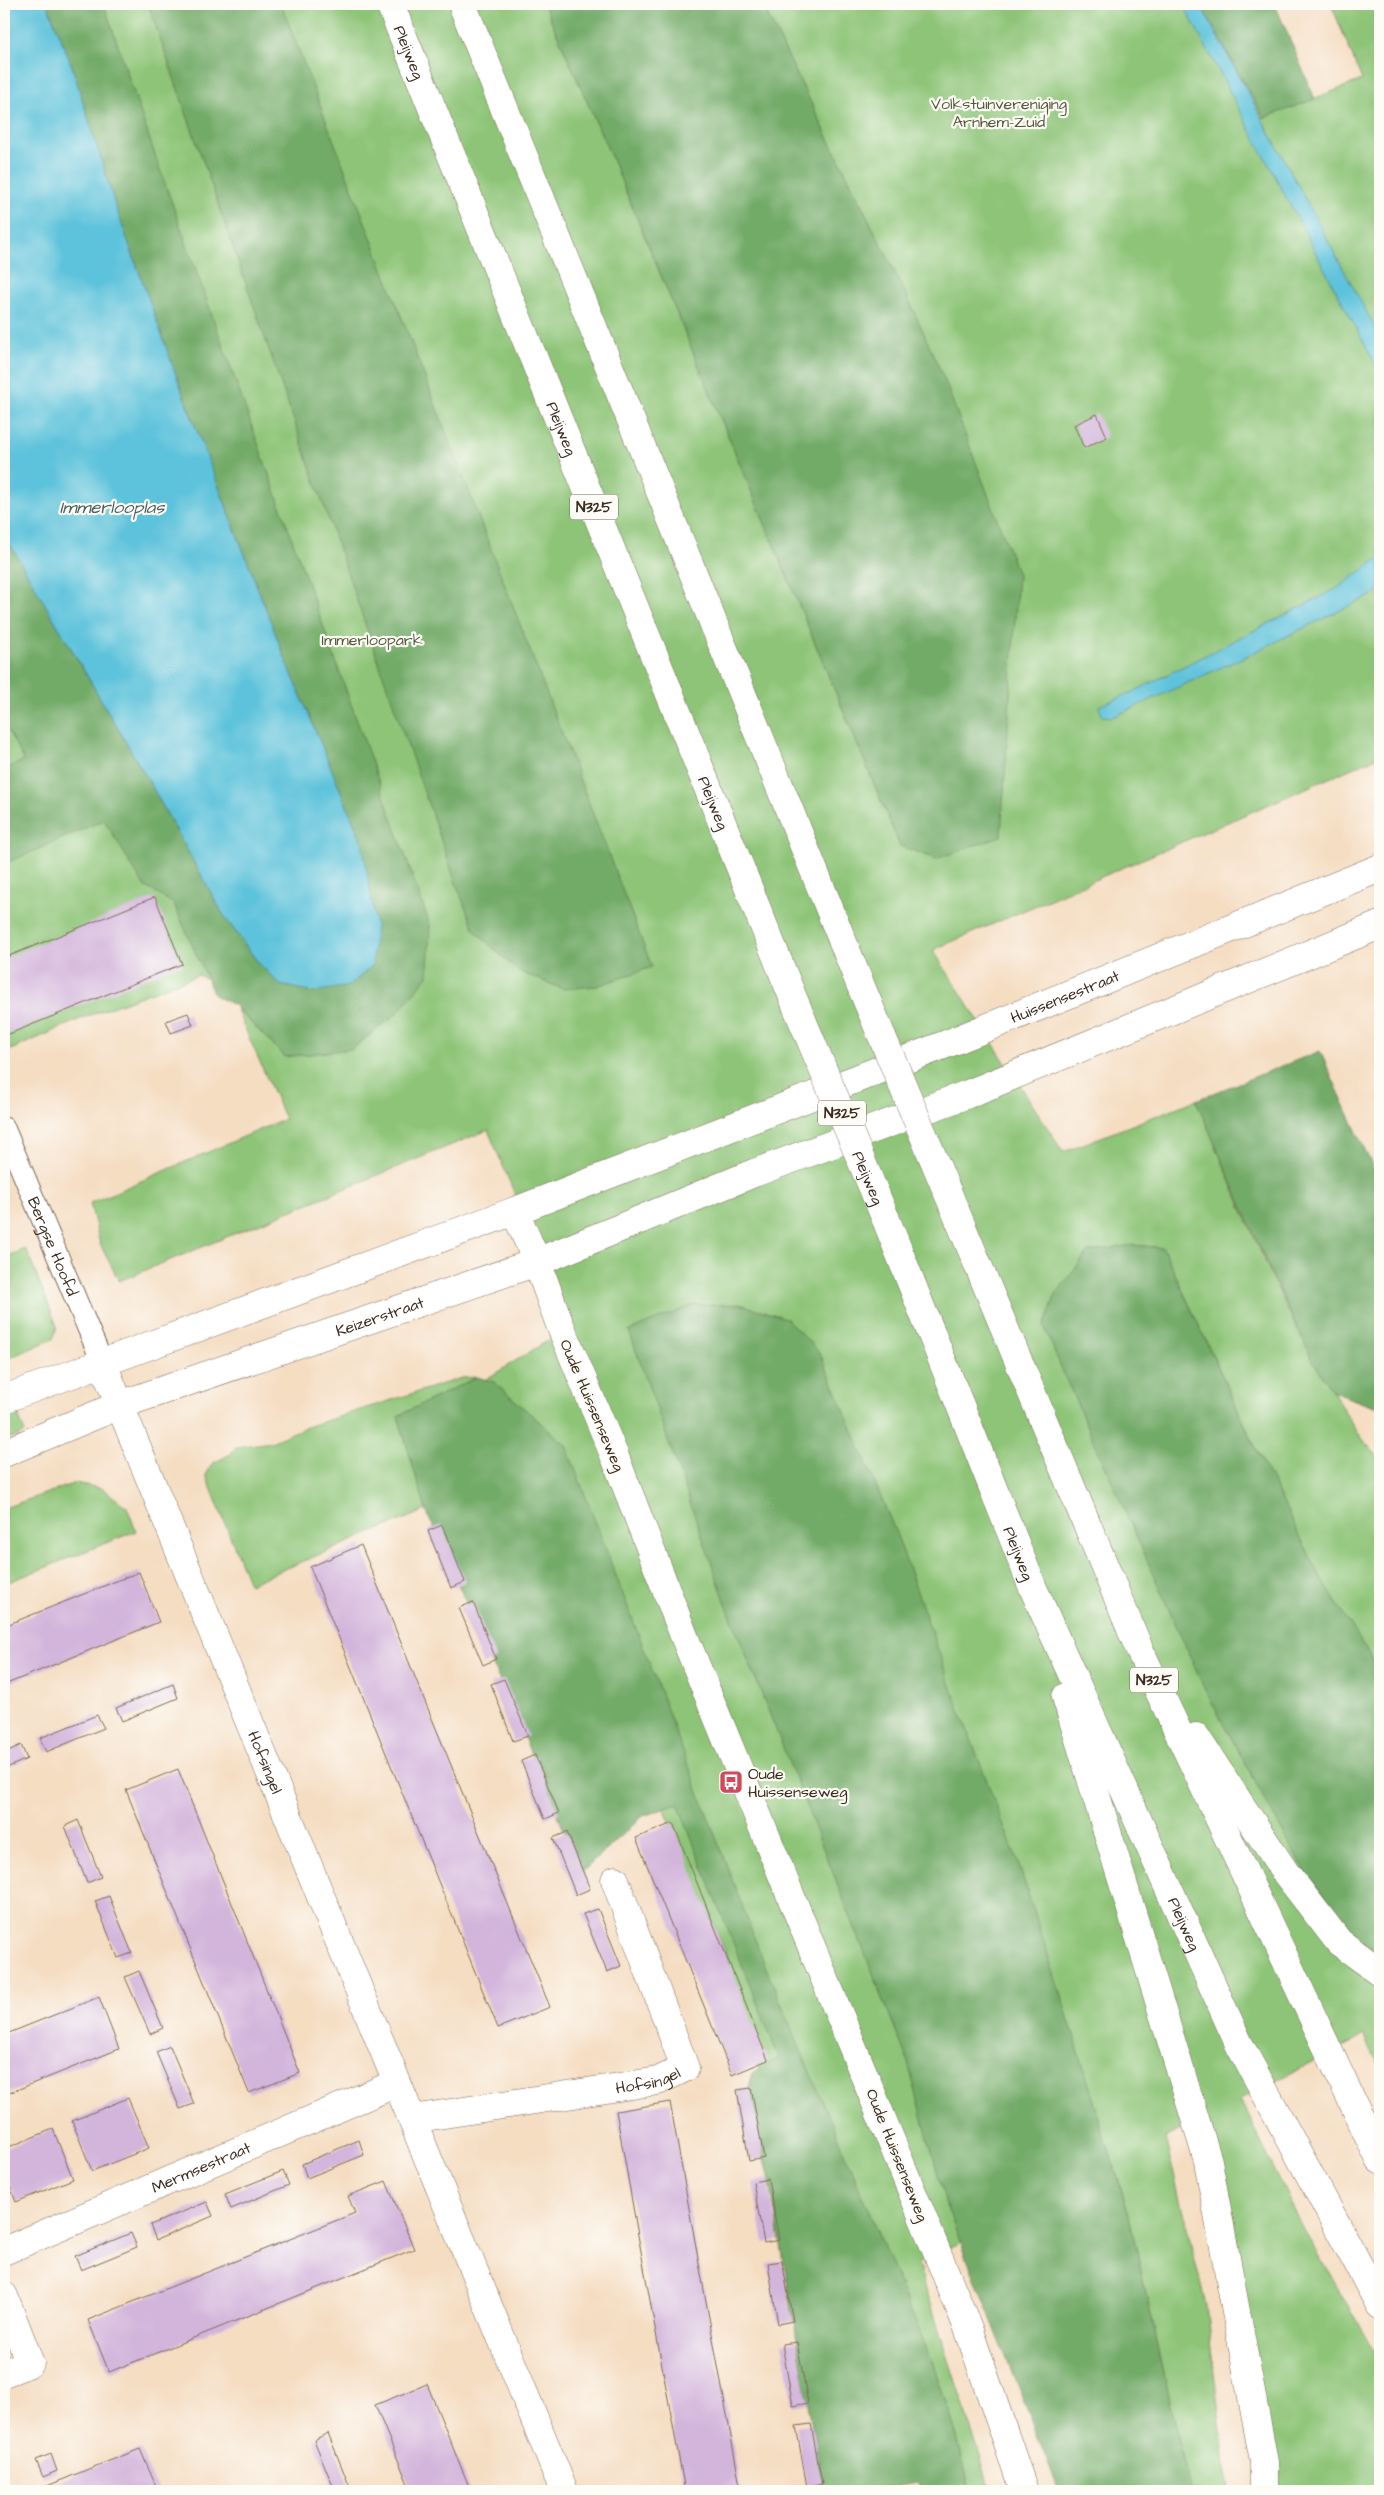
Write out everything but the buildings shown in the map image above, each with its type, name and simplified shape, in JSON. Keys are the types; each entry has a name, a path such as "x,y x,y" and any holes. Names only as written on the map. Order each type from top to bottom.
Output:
{"main road":[{"name":"Pleijweg","path":"390,4 798,1010 885,1217 1032,1588 1239,2044 1380,2305"},
{"name":"N325","path":"462,4 860,984 1141,1653 1380,2160"},
{"name":"Huissensestraat","path":"515,1211 746,1122 1380,868"},
{"name":"Keizerstraat","path":"4,1453 120,1406 537,1262 754,1173 968,1094 1380,925"},
{"name":"Oude Huissenseweg","path":"515,1211 615,1457 684,1636 968,2328 1024,2491"},
{"path":"4,1399 515,1211"},
{"name":"Hofsingel","path":"103,1364 564,2491"},
{"name":"N325","path":"1032,1588 1208,2161 1264,2462 1264,2491"},
{"name":"N325","path":"1141,1653 1285,1872 1339,1942 1380,1972"},
{"name":"Hofsingel","path":"412,2119 658,2080 685,2068 615,1880"},
{"name":"Mermsestraat","path":"4,2251 397,2083"},
{"path":"4,2296 30,2363 4,2374"}],"lane":[{"name":"Bergse Hoofd","path":"4,1128 103,1364"}],"green space":[{"name":"Immerloopark","path":"4,4 544,4 608,149 900,846 936,859 913,309 762,4 1200,4 1264,118 1362,80 1331,4 1380,4 1380,756 933,950 1063,1152 1196,1100 1260,1250 1294,1323 1349,1420 1366,1444 1380,1458 1380,2067 1364,2036 1240,2100 1304,2230 1380,2361 1380,2491 1275,2491 1204,2118 1165,2138 1206,2306 1228,2491 1190,2491 1128,2212 1114,2164 918,2264 986,2475 989,2491 970,2491 957,2436 932,2361 826,2311 727,1956 483,1381 570,1327 488,1130 119,1281 100,1244 90,1203 285,1119 236,1008 285,1057 341,1039 198,975 85,1017 4,1053","holes":["1133,1245 1163,1248 1261,1459"]},
{"path":"47,4 104,4 157,161 430,925 428,976 397,1013 352,1049 285,1057 234,1005 214,995 174,904 144,886 104,820 4,864 4,770 24,760 4,724 4,534 151,785 224,916 257,961 280,985 314,992 362,842 281,648 187,405 116,208 72,66"},
{"path":"148,4 281,4 652,967 597,986 563,989 518,971 475,931 458,889"},
{"path":"544,4 762,4 913,309 945,381 1018,574 1001,836 936,859 900,846 608,149"},
{"path":"1200,4 1275,4 1315,99 1264,118"},
{"path":"1320,1051 1380,1183 1380,1407 1374,1407 1333,1392 1313,1361 1268,1266 1196,1100"},
{"path":"1133,1245 1163,1248 1254,1445 1321,1578 1380,1672 1380,1954 1352,1935 1299,1862 1204,1688 1044,1326 1056,1294 1088,1252"},
{"path":"26,1249 57,1326 53,1339 4,1360 4,1257"},
{"path":"740,1304 786,1318 820,1353 896,1533 955,1697 1020,1868 1076,2042 1128,2212 1190,2491 1059,2491 946,2205 907,2059 729,1612 629,1331 693,1305"},
{"path":"477,1377 398,1416 426,1510 249,1584 206,1475 213,1463 231,1454 236,1447 271,1442 306,1427 462,1378"},
{"path":"477,1377 494,1382 566,1445 764,1963 932,2361 957,2436 970,2491 920,2491 918,2483 868,2491 823,2491 769,2176 749,2088 753,2072 779,2058 678,1804 643,1816 582,1872 426,1510 398,1416"},
{"path":"17,1412 25,1433 4,1441 4,1418"},
{"path":"76,1483 103,1489 127,1507 136,1531 4,1584 4,1508"}],"water":[{"name":"Immerlooplas","path":"4,4 47,4 72,66 116,208 187,405 281,648 362,842 376,926 372,966 349,986 314,992 280,985 257,961 224,916 151,785 4,534"},
{"path":"1183,4 1200,4 1380,337 1380,373"},
{"path":"1380,557 1380,591 1251,654 1113,717 1102,716 1099,706 1131,693 1338,588"}],"place":[{"name":"Oude Huissenseweg","path":"731,1782"}],"park label":[{"name":"Volkstuinvereniging Arnhem-Zuid","path":"999,112"}]}
